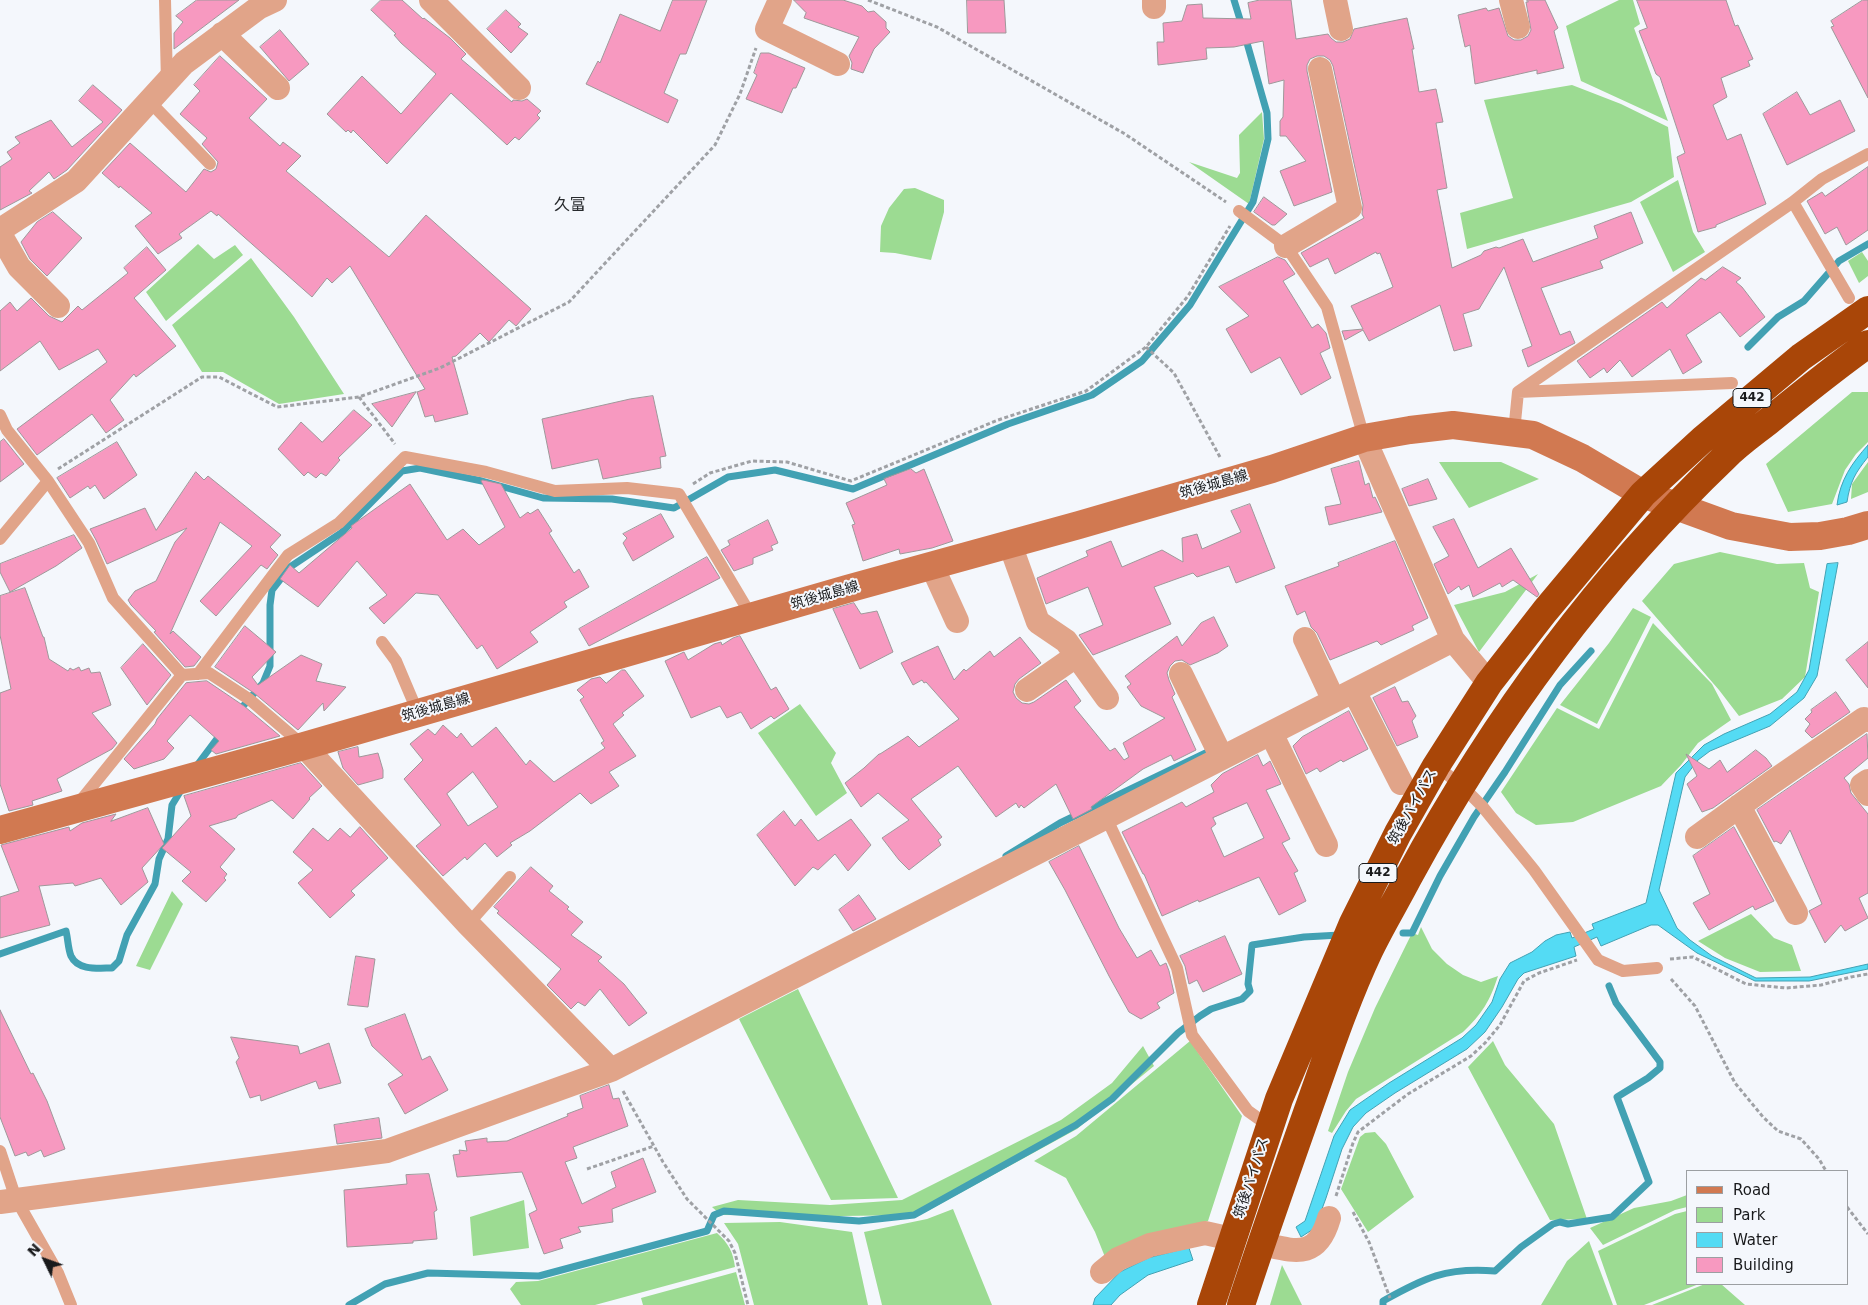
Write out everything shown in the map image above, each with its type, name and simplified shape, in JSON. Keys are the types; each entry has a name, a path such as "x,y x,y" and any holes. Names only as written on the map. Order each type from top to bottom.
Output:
{"highway":[{"name":"442","path":"1643,494 1702,440 1794,363 1858,304"},
{"name":"442","path":"1241,1305 1308,1110 1349,998 1370,950 1461,785 1553,650 1605,586 1676,506 1728,454 1832,370 1868,344"},
{"name":"筑後バイパス","path":"1211,1305 1279,1099 1353,923 1398,832 1436,766 1489,683 1544,611 1643,494"},
{"path":"1279,1099 1308,1110"}],"street":[{"path":"58,306 19,267 0,232 76,181 184,63 258,8 275,0"},
{"path":"431,0 519,88"},
{"path":"780,0 767,29 838,64"},
{"path":"1335,0 1341,29"},
{"path":"1511,0 1518,27"},
{"path":"222,34 278,88"},
{"path":"1286,246 1350,208 1320,69"},
{"name":"筑後城島線","path":"0,830 304,746 1010,544 1228,481 1364,438 1453,425 1533,435 1582,458 1643,494 1731,526 1790,537 1820,536 1868,525"},
{"path":"1364,438 1453,640 1489,683"},
{"path":"1010,544 1038,622 1066,641 1107,698"},
{"path":"932,566 956,621"},
{"path":"1305,639 1401,783"},
{"path":"8,1201 387,1152 611,1070 1453,640"},
{"path":"1027,690 1076,656"},
{"path":"1181,674 1222,758"},
{"path":"1697,837 1864,718 1868,720"},
{"path":"1271,733 1326,845"},
{"path":"304,746 468,924 611,1070"},
{"path":"1868,781 1862,785 1868,794"},
{"path":"1740,806 1796,912"},
{"path":"1261,1244 1297,1251 1307,1249 1319,1241 1326,1230 1329,1218"},
{"path":"1102,1272 1118,1259 1150,1245 1205,1233 1232,1239"}],"lane":[{"path":"166,0 167,82"},
{"path":"149,101 210,164"},
{"path":"1514,432 1518,392 1793,202 1822,179 1868,154"},
{"path":"1793,202 1858,304"},
{"path":"1239,211 1286,246 1328,307 1364,438"},
{"path":"1518,392 1732,383"},
{"path":"0,415 4,433 46,479 89,543 113,598 182,675"},
{"path":"198,674 288,555 339,523 405,457 486,472 554,490 627,488 679,494 752,617"},
{"path":"0,539 46,479"},
{"path":"382,642 396,661 418,713"},
{"path":"74,809 182,675 209,673 250,699 304,746"},
{"path":"1436,766 1461,785 1482,806 1534,870 1598,960 1623,971 1657,968"},
{"path":"1106,817 1177,968 1192,1035 1248,1111 1269,1126"},
{"path":"468,924 510,877"},
{"path":"0,1151 8,1201 58,1273 71,1305"}],"path":[{"path":"679,494 710,473 752,462 787,462 851,480 998,420 1086,390 1146,347 1188,296 1239,211 1126,134 963,41 937,27 868,0"},
{"path":"46,479 202,377 219,377 277,407 359,397 440,368 569,302 715,145 740,94 761,33 767,29"},
{"path":"1146,347 1174,373 1223,463 1228,481"},
{"path":"359,397 405,457"},
{"path":"1329,1218 1358,1132 1408,1094 1471,1056 1500,1025 1524,981 1539,973 1564,966 1594,953"},
{"path":"1825,1170 1819,1159 1801,1139 1778,1131 1763,1117 1735,1083 1695,1006 1675,982 1657,968 1671,958 1693,957 1746,984 1786,988 1821,985 1868,974"},
{"path":"611,1070 654,1146 687,1199 729,1241 735,1252 748,1305"},
{"path":"587,1169 654,1146"},
{"path":"1338,1191 1343,1197"},
{"path":"1848,1208 1868,1234"},
{"path":"1352,1210 1369,1242 1390,1298"}],"green space":[{"path":"1619,0 1633,0 1640,24 1634,28 1668,121 1581,81 1566,26"},
{"path":"1572,85 1621,104 1668,127 1674,177 1631,202 1467,249 1460,213 1513,198 1484,100"},
{"path":"1262,112 1264,139 1249,204 1189,162 1237,178 1240,173 1239,135"},
{"path":"1678,180 1693,232 1705,252 1673,272 1640,202"},
{"path":"915,188 944,200 944,212 931,260 880,252 881,226 889,208 904,189"},
{"path":"198,244 214,259 235,245 243,255 166,321 146,292"},
{"path":"1862,252 1868,261 1868,276 1859,283 1848,261"},
{"path":"251,258 294,317 344,394 279,404 223,372 202,372 172,325"},
{"path":"1852,392 1868,392 1868,442 1856,454 1845,470 1832,504 1788,512 1766,464"},
{"path":"1439,462 1501,462 1539,479 1469,508"},
{"path":"1868,462 1868,492 1851,499 1852,484"},
{"path":"1720,552 1777,564 1804,563 1810,588 1819,592 1805,677 1782,699 1739,716 1642,601 1674,564"},
{"path":"1538,574 1479,652 1454,605 1505,592"},
{"path":"1633,608 1651,617 1597,724 1560,705 1609,643"},
{"path":"1653,623 1712,684 1731,720 1698,743 1661,786 1573,822 1536,825 1516,813 1501,792 1557,708 1599,729"},
{"path":"800,704 836,753 831,763 847,793 816,816 758,733"},
{"path":"172,891 183,904 150,970 136,966"},
{"path":"1751,914 1774,938 1792,945 1801,971 1760,972 1725,958 1698,941"},
{"path":"1421,927 1432,949 1447,964 1463,975 1481,982 1498,976 1492,993 1485,1007 1463,1032 1356,1099 1332,1133 1328,1131 1348,1072 1375,1008 1412,933 1418,935"},
{"path":"798,989 898,1198 831,1200 739,1019"},
{"path":"1190,1041 1242,1116 1208,1221 1158,1234 1105,1257 1095,1232 1066,1178 1034,1161 1076,1136"},
{"path":"1493,1041 1505,1065 1554,1124 1587,1219 1550,1220 1468,1067"},
{"path":"1143,1046 1154,1066 1077,1129 920,1215 721,1215 712,1207 738,1200 830,1205 902,1200 1061,1120 1112,1083"},
{"path":"1375,1132 1386,1144 1414,1197 1368,1232 1341,1189 1360,1137 1365,1133"},
{"path":"1686,1195 1686,1207 1675,1210 1603,1245 1590,1228 1634,1208 1671,1201"},
{"path":"524,1200 529,1248 473,1256 470,1217"},
{"path":"953,1209 992,1305 882,1305 864,1232 927,1219"},
{"path":"1686,1211 1686,1285 1696,1285 1644,1305 1617,1305 1598,1251 1675,1214"},
{"path":"780,1222 852,1232 868,1305 754,1305 738,1244 724,1223"},
{"path":"717,1233 730,1249 735,1267 595,1305 521,1305 510,1289 516,1282 538,1281"},
{"path":"1589,1241 1613,1305 1541,1305 1567,1261"},
{"path":"1282,1265 1302,1305 1270,1305"},
{"path":"736,1272 745,1305 643,1305 641,1298"},
{"path":"1702,1285 1722,1285 1745,1305 1652,1305"}],"water":[{"path":"1868,445 1868,457 1854,478 1847,502 1837,505 1841,488 1848,472"},
{"path":"1838,563 1817,676 1804,698 1770,726 1710,751 1698,760 1685,777 1659,890 1677,928 1690,940 1712,956 1756,978 1810,977 1868,964 1868,969 1809,981 1755,981 1697,953 1658,925 1651,925 1601,946 1597,937 1574,947 1576,956 1524,973 1518,979 1485,1032 1467,1049 1366,1113 1353,1127 1342,1149 1315,1228 1301,1237 1296,1227 1305,1221 1334,1136 1350,1110 1389,1083 1462,1038 1476,1025 1492,1002 1500,979 1510,963 1532,952 1556,935 1570,932 1572,938 1594,929 1592,924 1646,903 1676,773 1704,745 1770,714 1797,692 1809,670 1827,564"},
{"path":"1189,1248 1193,1260 1148,1275 1120,1295 1111,1305 1093,1305 1095,1298 1120,1272 1148,1258"}],"building":[{"path":"197,0 239,0 174,49 174,33 183,22 176,16"},
{"path":"381,0 402,0 423,19 450,38 466,54 461,59 512,102 513,100 522,101 527,99 541,111 537,115 540,118 519,140 515,137 507,145 451,93 387,164 353,130 351,133 348,130 346,132 327,114 362,76 401,114 436,74 401,43 394,35 396,34 371,10"},
{"path":"673,0 707,0 686,54 680,54 664,93 678,100 668,123 586,84 598,61 600,63 620,14 660,31"},
{"path":"794,0 843,0 862,6 868,12 874,11 886,22 886,28 890,32 874,49 863,73 851,69 852,63 849,56 859,37 804,18 806,13"},
{"path":"967,0 1004,0 1006,33 968,33"},
{"path":"1260,0 1291,0 1296,39 1328,34 1336,42 1343,42 1350,39 1354,29 1407,18 1414,49 1412,49 1419,92 1436,89 1443,122 1436,123 1447,188 1437,190 1452,268 1481,255 1484,251 1496,247 1499,248 1523,239 1533,262 1598,238 1594,226 1631,212 1643,243 1600,261 1603,268 1541,288 1560,335 1570,331 1575,343 1528,367 1522,350 1532,346 1504,267 1479,309 1463,314 1472,346 1454,351 1440,305 1369,341 1363,330 1345,340 1342,331 1363,329 1351,306 1393,287 1380,253 1377,254 1376,252 1335,274 1328,258 1310,267 1301,253 1364,218 1362,214 1363,205 1333,66 1330,60 1324,56 1310,59 1307,71 1332,192 1294,206 1280,171 1306,161 1286,136 1280,136 1280,121 1283,117 1284,80 1269,84 1263,41 1234,47 1206,48 1207,59 1158,65 1157,42 1164,42 1163,23 1182,21 1187,5 1202,4 1203,18 1251,19 1248,3"},
{"path":"1527,0 1545,0 1558,28 1554,31 1564,68 1537,74 1537,70 1475,84 1470,45 1465,47 1458,15 1486,8 1488,11 1499,8 1508,36 1514,40 1521,40 1528,36 1531,30"},
{"path":"1637,0 1726,0 1735,26 1738,25 1753,59 1748,61 1750,66 1721,78 1727,97 1713,105 1727,140 1741,134 1766,204 1716,225 1716,227 1698,232 1677,157 1685,153 1660,77 1656,74 1639,31 1647,28"},
{"path":"1863,0 1868,0 1868,98 1831,27 1834,26 1831,21"},
{"path":"506,10 521,24 518,27 528,34 511,53 487,29"},
{"path":"280,30 309,64 289,81 260,47"},
{"path":"761,53 769,53 805,68 796,88 793,88 782,113 746,99 757,75 754,73"},
{"path":"220,56 267,99 249,118 280,146 283,142 301,156 286,171 389,257 426,215 531,309 516,326 509,320 489,342 480,333 456,356 452,357 468,414 435,422 433,415 425,417 417,392 425,389 350,266 332,283 327,278 312,297 218,214 217,216 211,211 179,234 182,238 158,254 135,226 152,213 102,173 130,143 186,192 204,169 211,172 216,169 218,162 202,144 207,138 180,114 200,91 194,85"},
{"path":"93,85 122,110 67,170 54,179 49,172 29,191 32,193 0,210 0,167 12,159 7,152 20,143 15,137 51,120 72,147 103,122 79,101"},
{"path":"1797,92 1810,115 1840,100 1855,131 1787,165 1763,114"},
{"path":"1868,167 1868,230 1846,245 1837,227 1825,234 1807,201 1822,192 1825,196"},
{"path":"1264,197 1287,214 1275,225 1272,225 1254,212"},
{"path":"53,212 82,238 47,276 30,259 21,242 37,222"},
{"path":"147,247 166,270 134,298 176,346 136,377 134,374 110,400 124,420 106,433 92,414 37,455 17,429 107,362 98,349 59,370 40,341 0,371 0,311 10,302 17,311 31,298 49,316 62,322 78,306 82,310 128,273 124,268"},
{"path":"1278,257 1285,260 1295,274 1283,281 1312,328 1318,324 1326,333 1330,348 1320,353 1331,378 1301,395 1280,357 1251,373 1226,329 1249,316 1219,287"},
{"path":"1723,267 1741,278 1736,282 1765,317 1740,337 1720,312 1686,335 1702,362 1683,374 1670,349 1632,377 1620,360 1607,373 1604,368 1590,378 1577,361 1662,302 1667,308 1701,278 1705,280"},
{"path":"416,392 392,427 372,404"},
{"path":"653,396 666,456 660,457 661,468 603,479 598,459 552,469 542,419 630,399"},
{"path":"354,410 372,425 338,458 340,460 326,476 321,473 316,478 308,472 304,476 278,449 301,422 322,442"},
{"path":"4,439 24,464 0,482 0,442"},
{"path":"117,442 137,475 104,499 95,485 90,489 88,486 70,498 57,478"},
{"path":"1359,461 1365,485 1369,483 1373,498 1375,497 1382,512 1329,525 1325,507 1341,504 1331,469"},
{"path":"911,469 916,473 924,469 953,541 932,548 900,554 899,549 863,561 852,525 855,524 846,503 887,485 884,479"},
{"path":"196,472 204,480 208,476 281,535 270,547 278,555 267,569 261,565 216,616 200,601 252,546 220,522 170,634 173,631 201,657 194,666 185,667 128,600 135,591 156,581 175,542 187,528 107,564 90,529 145,508 156,530"},
{"path":"1428,479 1437,499 1409,506 1402,489"},
{"path":"481,481 501,484 520,518 528,512 530,514 538,509 552,531 549,533 574,573 579,569 589,587 564,602 567,607 530,632 538,642 497,669 482,645 477,649 438,595 416,593 384,624 369,608 387,595 357,561 318,607 280,579 290,565 299,573 352,528 351,526 410,484 447,540 463,529 479,545 505,527"},
{"path":"1250,504 1275,568 1236,583 1229,566 1197,577 1193,573 1154,587 1171,624 1093,655 1079,635 1103,625 1088,587 1046,604 1037,578 1088,556 1086,551 1111,541 1122,567 1162,550 1183,562 1182,538 1197,534 1202,549 1241,532 1231,511"},
{"path":"661,514 674,537 633,561 623,543 627,538 623,534"},
{"path":"1454,519 1478,568 1511,548 1539,594 1537,597 1513,580 1502,587 1500,583 1473,597 1469,585 1461,590 1459,586 1448,594 1434,564 1449,556 1433,527"},
{"path":"768,520 778,543 771,546 773,550 753,558 753,564 734,571 721,550 730,545 728,541"},
{"path":"74,535 82,548 56,566 10,592 0,572 0,564"},
{"path":"1395,541 1428,618 1412,626 1414,630 1381,645 1377,641 1330,660 1317,633 1311,627 1305,611 1297,615 1285,586 1339,566 1338,563"},
{"path":"707,557 720,578 589,646 579,629"},
{"path":"25,588 44,637 49,659 68,671 70,668 73,670 79,667 81,671 89,668 91,673 100,672 111,705 92,713 117,743 112,749 57,779 62,791 32,801 33,805 9,811 0,784 0,693 11,689 0,635 0,596"},
{"path":"854,603 861,614 877,611 893,652 860,669 833,609"},
{"path":"1214,617 1228,646 1218,653 1190,665 1182,660 1175,661 1167,673 1175,694 1172,697 1196,750 1174,761 1171,755 1143,769 1091,807 1092,809 1073,819 1056,784 1024,808 1021,805 1019,808 1016,803 996,817 958,766 911,799 942,837 938,840 941,845 909,870 882,838 909,820 878,793 861,807 845,783 879,754 908,736 919,747 959,719 926,682 924,683 922,680 913,685 901,663 938,646 954,680 964,669 966,671 990,651 994,657 1020,637 1041,663 1015,684 1013,692 1016,698 1022,703 1029,704 1066,680 1081,701 1074,707 1110,751 1115,748 1124,760 1129,757 1123,743 1165,718 1141,706 1127,687 1131,684 1125,676 1177,636 1182,646 1201,623"},
{"path":"245,626 276,652 252,677 258,685 301,655 322,664 316,681 346,687 324,711 323,703 298,730 254,693 215,667"},
{"path":"740,636 771,690 776,687 789,709 774,719 771,716 751,729 741,712 727,718 720,706 691,718 665,661 684,652 688,660 714,644 721,642 722,645"},
{"path":"1868,642 1868,688 1846,660"},
{"path":"143,644 171,675 147,705 121,668"},
{"path":"622,670 625,670 644,696 622,713 624,715 613,724 636,756 609,772 619,786 591,804 580,793 530,831 510,843 512,845 497,857 485,843 467,860 465,857 443,876 416,846 441,825 404,779 423,760 410,744 428,729 435,735 443,725 457,738 461,733 472,747 496,727 526,765 530,760 554,782 605,748 601,743 604,741 580,700 584,697 577,690 591,679 600,677 606,683","holes":["473,772 498,807 468,826 447,794"]},
{"path":"207,681 244,706 280,736 216,754 211,750 219,741 190,715 167,741 174,748 164,759 134,769 124,759 155,724 186,683"},
{"path":"1395,687 1402,702 1408,701 1416,716 1412,721 1418,737 1397,746 1373,698"},
{"path":"1836,692 1850,712 1812,738 1805,731 1810,724 1805,719 1812,712 1811,710"},
{"path":"1349,711 1368,749 1343,762 1341,760 1320,772 1317,768 1306,774 1293,746 1302,737"},
{"path":"1867,734 1868,758 1844,778 1849,784 1851,793 1868,814 1868,893 1859,898 1868,918 1845,931 1841,925 1825,943 1809,911 1822,904 1790,830 1781,844 1776,841 1774,842 1757,810"},
{"path":"358,747 359,757 378,753 383,770 383,778 358,785 343,768 338,752"},
{"path":"1756,750 1772,766 1713,808 1702,812 1687,784 1697,776 1686,754 1709,769 1720,760 1727,772"},
{"path":"1258,755 1263,766 1270,761 1281,784 1266,790 1290,839 1282,843 1298,871 1294,873 1306,901 1279,915 1259,877 1162,916 1144,874 1122,832 1182,802 1186,807 1214,792 1211,785 1222,774","holes":["1247,803 1264,838 1224,857 1211,828 1216,824 1213,818"]},
{"path":"301,763 322,786 309,798 293,819 272,800 238,815 236,818 209,826 235,849 220,867 227,874 224,878 226,880 206,902 182,881 191,872 162,848 191,816 184,796"},
{"path":"148,808 164,844 142,868 148,882 121,905 101,878 75,886 73,883 39,886 50,925 0,938 0,897 19,891 1,845 69,827 70,831 82,823 116,814 111,821"},
{"path":"784,811 795,826 801,819 818,841 851,819 871,845 848,871 835,854 818,870 813,867 795,886 757,835"},
{"path":"360,827 388,858 351,891 355,895 330,918 298,883 313,870 293,852 313,828 328,841 340,828 350,837"},
{"path":"1734,827 1774,901 1755,910 1753,906 1709,930 1693,903 1710,894 1693,856"},
{"path":"1079,846 1119,928 1137,958 1151,950 1160,966 1166,963 1169,971 1174,993 1157,1003 1160,1008 1141,1019 1129,1012 1049,862"},
{"path":"531,867 553,886 549,891 569,907 567,909 583,922 571,935 602,957 598,961 624,984 647,1013 629,1026 600,989 585,1006 578,1002 571,1009 547,985 561,969 497,913 499,911 494,907"},
{"path":"859,895 876,919 853,931 839,910"},
{"path":"1225,936 1242,974 1203,992 1197,980 1189,984 1185,966 1180,956"},
{"path":"356,956 375,959 368,1007 348,1005"},
{"path":"0,1010 31,1074 33,1073 47,1101 65,1149 44,1157 41,1150 28,1156 26,1152 15,1156 0,1117"},
{"path":"405,1014 422,1060 430,1056 448,1090 405,1114 388,1084 403,1075 372,1046 365,1029"},
{"path":"231,1037 298,1046 300,1054 329,1043 341,1083 319,1089 316,1081 261,1101 260,1095 250,1098 236,1062 239,1058"},
{"path":"609,1085 613,1099 619,1098 628,1126 573,1147 577,1158 565,1162 582,1204 616,1187 611,1172 643,1158 656,1192 612,1209 613,1222 578,1227 581,1232 560,1239 563,1248 544,1254 529,1214 537,1210 522,1172 457,1177 453,1155 460,1154 459,1150 467,1151 465,1141 487,1138 487,1142 507,1141 568,1116 567,1114 583,1108 580,1096"},
{"path":"379,1118 382,1138 337,1144 334,1125"},
{"path":"429,1174 437,1210 434,1212 437,1239 413,1241 413,1243 347,1247 344,1190 407,1184 406,1175"}],"waterway":[{"path":"1234,0 1242,26"},
{"path":"238,712 263,683 270,666 270,605 272,590 290,567 341,533 402,471 420,468 482,481 543,498 612,499 674,508 728,477 775,470 853,489 1008,424 1092,395 1142,361 1190,305 1253,202 1268,139 1267,113 1245,36"},
{"path":"1748,347 1778,317 1804,301 1839,261 1868,244"},
{"path":"1403,933 1412,933 1440,876 1474,817 1560,685 1591,651"},
{"path":"195,768 222,732"},
{"path":"1006,856 1060,823 1214,749"},
{"path":"0,954 66,931 70,953 74,961 89,968 112,968 119,961 127,935 155,884 159,859 168,839 172,805 183,787"},
{"path":"349,1305 385,1284 428,1273 539,1276 707,1231 714,1215 724,1211 859,1221 914,1215 1076,1125 1112,1099 1178,1033 1200,1016 1211,1009 1242,999 1250,991 1248,984 1252,945 1304,937 1340,935"},
{"path":"1383,1305 1383,1301 1411,1286 1436,1276 1463,1271 1495,1271 1521,1247 1553,1224 1560,1222 1568,1224 1612,1217 1649,1182 1617,1097 1648,1078 1660,1068 1660,1062 1616,1003 1609,986"}],"district":[{"name":"久富","path":"570,206"}]}
